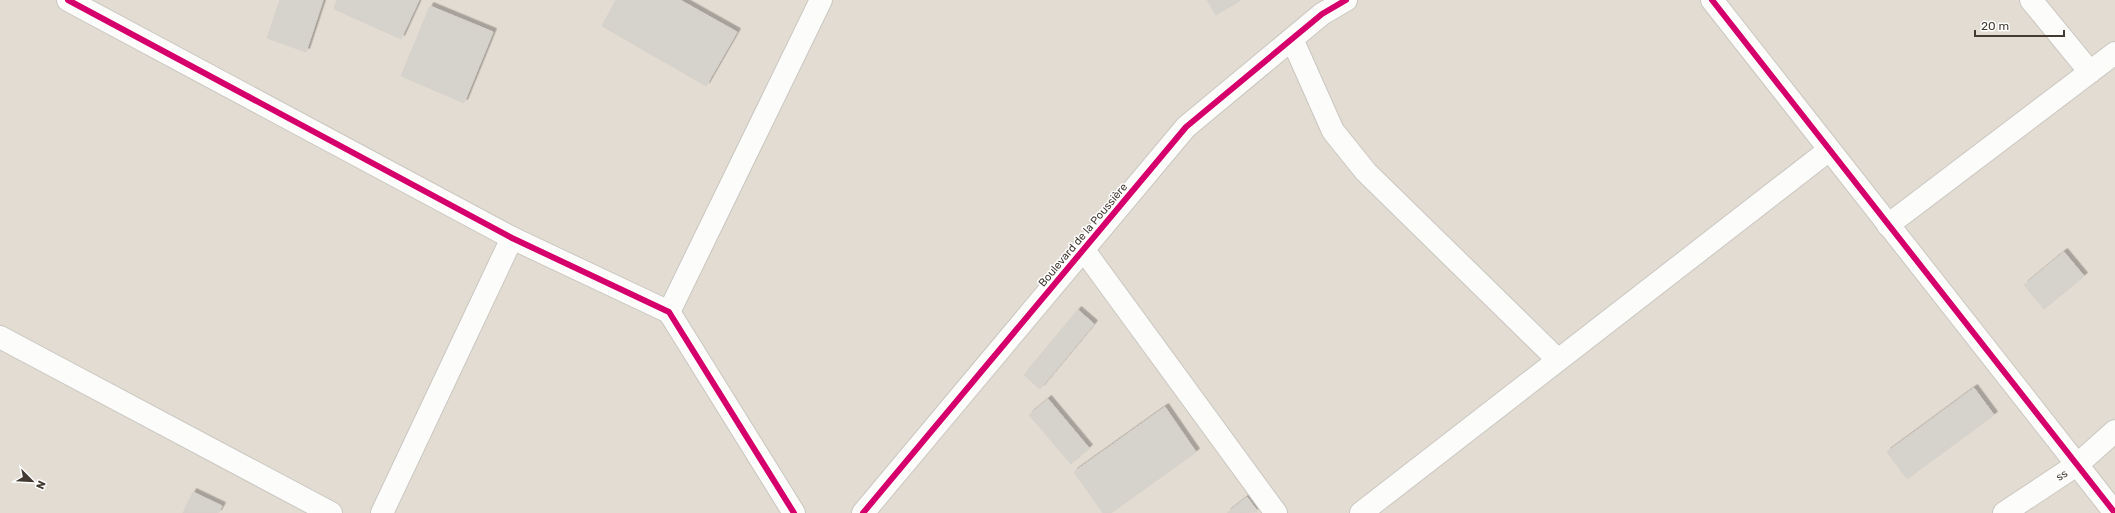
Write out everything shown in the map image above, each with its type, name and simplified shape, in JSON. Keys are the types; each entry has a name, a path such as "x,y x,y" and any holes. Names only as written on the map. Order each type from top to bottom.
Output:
{"street":[{"path":"68,0 512,238 669,312 794,513"},
{"name":"Boulevard de la Poussière","path":"863,513 1186,127 1322,14 1346,0"},
{"path":"1712,0 2115,513"},
{"path":"2031,0 2090,72"},
{"path":"669,312 816,2"},
{"path":"1292,39 1334,131 1366,172 1557,359"},
{"path":"1888,225 2115,53"},
{"path":"1361,513 1557,359 1829,150"},
{"path":"382,513 512,238"},
{"path":"1084,249 1276,513"},
{"path":"0,337 331,513"},
{"name":"ss","path":"2004,513 2078,464 2115,430"}],"shaded area":[{"path":"0,0 2115,0 2115,513 0,513"}],"building":[{"path":"280,0 323,0 306,52 267,38"},
{"path":"337,0 419,0 401,39 334,9"},
{"path":"616,0 680,0 737,32 706,86 602,26"},
{"path":"1207,0 1241,0 1216,15"},
{"path":"430,6 493,32 464,103 401,76"},
{"path":"2064,252 2084,276 2044,309 2024,285"},
{"path":"1078,310 1094,324 1040,389 1024,375"},
{"path":"1974,388 1994,415 1907,479 1887,452"},
{"path":"1048,399 1089,448 1071,464 1029,415"},
{"path":"1165,407 1196,452 1111,513 1103,513 1074,472"},
{"path":"193,492 222,506 218,513 183,513"},
{"path":"1247,497 1258,512 1227,513"}],"cycle path":[{"path":"68,0 512,238 669,312 794,513"},
{"path":"863,513 1186,127 1322,14 1346,0"},
{"path":"1712,0 2115,513"}]}
